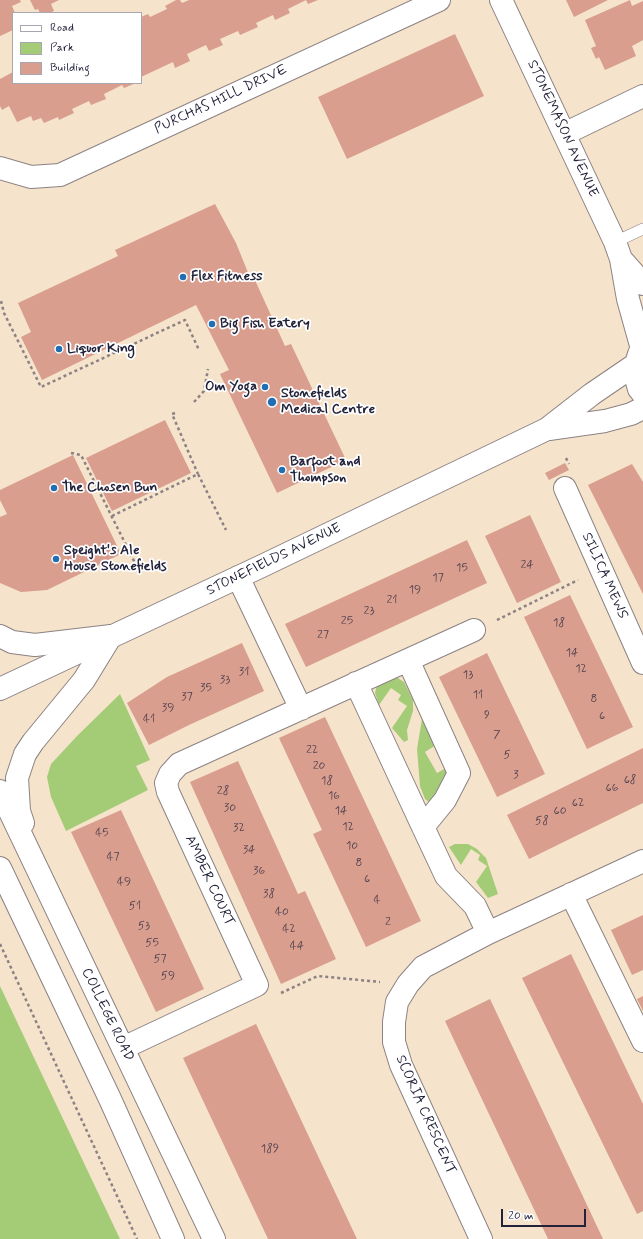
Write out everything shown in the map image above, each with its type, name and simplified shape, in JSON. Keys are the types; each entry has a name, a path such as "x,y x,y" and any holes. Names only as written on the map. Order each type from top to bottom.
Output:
{"street":[{"name":"PURCHAS HILL DRIVE","path":"0,168 31,177 60,175 438,0"},
{"name":"STONEMASON AVENUE","path":"501,0 618,250 643,284"},
{"path":"564,134 643,96"},
{"name":"STONEMASON AVENUE","path":"618,250 640,353 634,372 639,389 643,394"},
{"name":"STONEFIELDS AVENUE","path":"0,689 547,429 592,394 640,353"},
{"name":"STONEFIELDS AVENUE","path":"547,429 605,421 631,414 643,408"},
{"name":"SILICA MEWS","path":"565,488 643,663"},
{"path":"238,577 301,709"},
{"name":"AMBER COURT","path":"123,1048 257,985 168,792 166,783 170,774 179,764 474,630"},
{"path":"0,636 12,642 34,645 111,636"},
{"path":"40,873 19,811 17,778 25,754 32,742 84,680 111,636"},
{"path":"408,660 459,773 445,800 423,827"},
{"path":"356,683 446,876 475,906 488,933"},
{"name":"COLLEGE ROAD","path":"0,791 214,1239"},
{"name":"SCORIA CRESCENT","path":"481,1239 401,1065 394,1042 394,1022 397,1002 408,984 423,967 488,933 643,860"},
{"path":"0,868 6,889 106,1092 173,1239"},
{"path":"571,894 643,1041"}],"lane":[{"path":"618,250 643,229"}],"path":[{"path":"1,301 4,313 41,387 185,320 199,350"},
{"path":"194,402 204,391 208,369"},
{"path":"175,413 172,414 198,474 226,530"},
{"path":"71,453 81,455 137,566"},
{"path":"112,516 198,474"},
{"path":"495,621 579,580"},
{"path":"0,944 137,1239"},
{"path":"318,976 408,984"}],"green space":[{"path":"393,675 404,682 413,700 413,711 407,730 408,740 404,742 392,728 407,706 398,700 401,695 391,688 379,705 375,693 377,685"},
{"path":"120,694 150,760 136,766 148,790 66,831 51,797 47,777 51,764"},
{"path":"422,719 436,745 425,752 437,773 446,768 446,780 434,801 429,802 425,799 420,786 417,749"},
{"path":"455,844 468,844 477,849 486,858 498,894 488,898 476,882 487,866 478,860 480,855 471,849 461,865 449,847"},
{"path":"0,986 120,1239 0,1239"}],"building":[{"path":"0,0 20,0 21,2 12,6 15,12 12,12 12,30 0,36"},
{"path":"30,0 59,0 51,4 54,11 40,12 38,9 35,10"},
{"path":"176,0 180,0 182,3 189,0 306,0 288,9 290,13 275,20 273,15 256,23 258,27 240,35 238,31 220,39 223,45 209,51 206,45 187,54 190,61 175,68 173,62 142,77 142,17 148,14 150,17 167,9 165,6"},
{"path":"306,0 318,0 308,4"},
{"path":"566,0 608,0 574,17"},
{"path":"630,0 632,6 643,1 643,40 632,46 636,56 605,70 599,57 596,59 591,48 596,46 585,20"},
{"path":"455,34 484,96 347,159 318,97"},
{"path":"12,73 12,84 134,84 124,88 122,85 104,94 106,99 91,105 89,101 72,109 74,113 59,120 58,117 44,123 41,118 33,121 31,116 17,122 9,106 2,110 0,106 0,79"},
{"path":"215,204 236,243 251,280 254,278 285,346 291,344 346,460 277,493 220,374 229,370 196,305 42,380 21,337 31,332 18,303 118,256 115,250"},
{"path":"165,420 191,473 112,511 86,458"},
{"path":"73,455 121,554 47,590 21,592 0,583 0,517 7,514 0,500 0,490"},
{"path":"565,463 569,470 549,480 545,473"},
{"path":"632,464 643,482 643,594 588,485"},
{"path":"530,515 561,582 517,603 485,536"},
{"path":"467,540 487,583 306,667 285,624"},
{"path":"570,595 633,727 587,749 524,617"},
{"path":"242,643 264,691 149,745 127,703 167,677"},
{"path":"487,653 545,774 497,797 439,677"},
{"path":"325,717 421,921 366,947 313,834 322,830 279,738"},
{"path":"643,748 643,803 529,859 507,815"},
{"path":"238,761 298,894 305,891 336,959 281,984 190,782"},
{"path":"121,810 204,989 156,1012 71,832"},
{"path":"643,915 643,970 632,975 611,930"},
{"path":"571,954 643,1104 643,1211 637,1214 522,978"},
{"path":"643,996 643,1011 637,999"},
{"path":"490,999 603,1239 548,1239 445,1021"},
{"path":"256,1024 357,1239 268,1239 183,1058"}],"place":[{"name":"Flex Fitness","path":"183,277"},
{"name":"Big Fish Eatery","path":"212,324"},
{"name":"Liquor King","path":"59,349"},
{"name":"Om Yoga","path":"265,387"},
{"name":"Stonefields Medical Centre","path":"272,402"},
{"name":"Barfoot and Thompson","path":"282,470"},
{"name":"The Chosen Bun","path":"54,488"},
{"name":"Speight's Ale House Stonefields","path":"56,559"}]}
